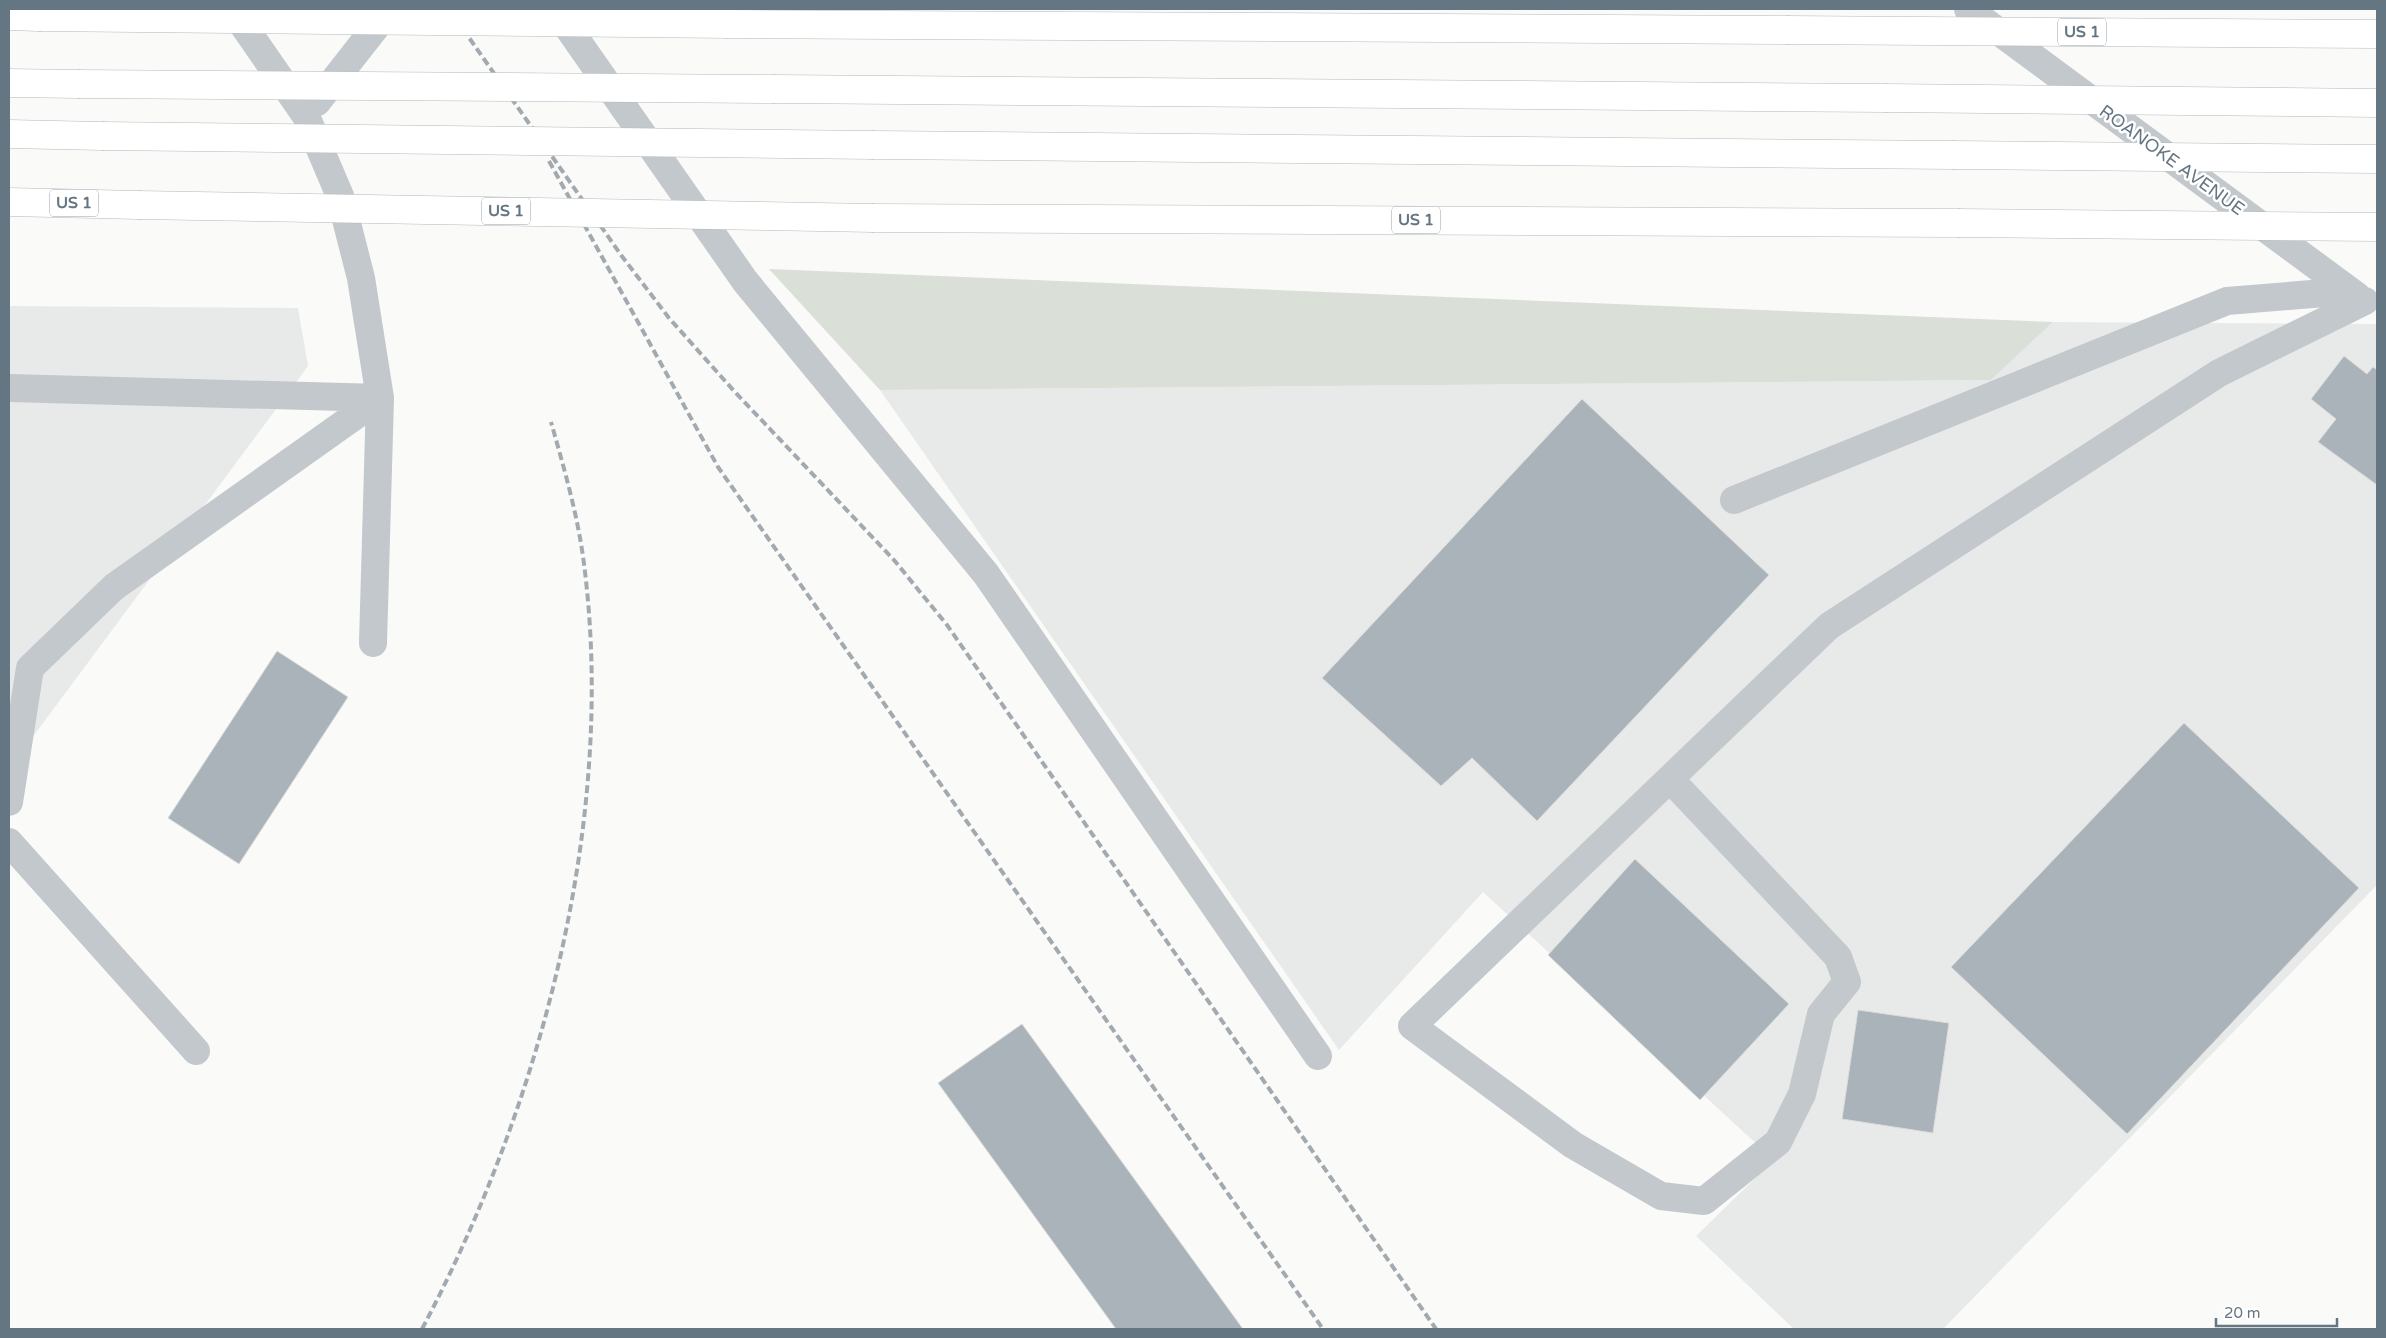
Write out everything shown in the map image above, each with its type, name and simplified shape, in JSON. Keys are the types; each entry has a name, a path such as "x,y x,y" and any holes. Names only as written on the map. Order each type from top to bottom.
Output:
{"highway":[{"name":"US 1","path":"9,16 729,24 2377,34"},
{"path":"9,83 2377,102"},
{"path":"9,134 874,145 2377,159"},
{"name":"US 1","path":"9,202 874,218 2377,227"}],"street":[{"path":"232,9 306,116 340,196 361,278 380,398 374,643"},
{"path":"306,116 390,9"},
{"path":"555,9 745,281 986,574 1318,1056"},
{"name":"ROANOKE AVENUE","path":"1968,9 2364,301"},
{"path":"1734,500 2227,301 2364,301"},
{"path":"1670,779 1838,957 1847,982 1821,1014 1802,1094 1778,1142 1704,1201 1661,1196 1573,1145 1412,1026 1829,626 2219,373 2364,301"},
{"path":"9,388 380,398"},
{"path":"9,802 30,668 114,587 380,398"},
{"path":"9,842 196,1051"}],"shaded area":[{"path":"769,269 2053,322 1991,380 880,390"},
{"path":"9,306 298,308 308,366 9,769"},
{"path":"2053,322 2377,324 2377,885 1943,1329 1794,1329 1696,1236 1774,1160 1483,892 1339,1050 880,390 1991,380"}],"building":[{"path":"2344,356 2367,374 2373,367 2377,370 2377,485 2318,442 2336,419 2311,399"},
{"path":"1582,399 1769,575 1537,821 1472,758 1441,786 1322,678"},
{"path":"277,651 348,697 239,864 168,818"},
{"path":"2184,723 2359,888 2127,1134 1951,967"},
{"path":"1635,859 1789,1004 1700,1100 1548,955"},
{"path":"1858,1010 1949,1023 1933,1133 1842,1119"},
{"path":"1022,1024 1243,1329 1116,1329 938,1083"}],"railway":[{"path":"449,9 621,255 669,318 734,391 894,560 947,625 1436,1329"},
{"path":"549,161 718,467 1323,1329"},
{"path":"422,1329 464,1242 502,1151 534,1056 560,958 579,859 589,760 591,661 584,564 578,528 551,422"}]}
